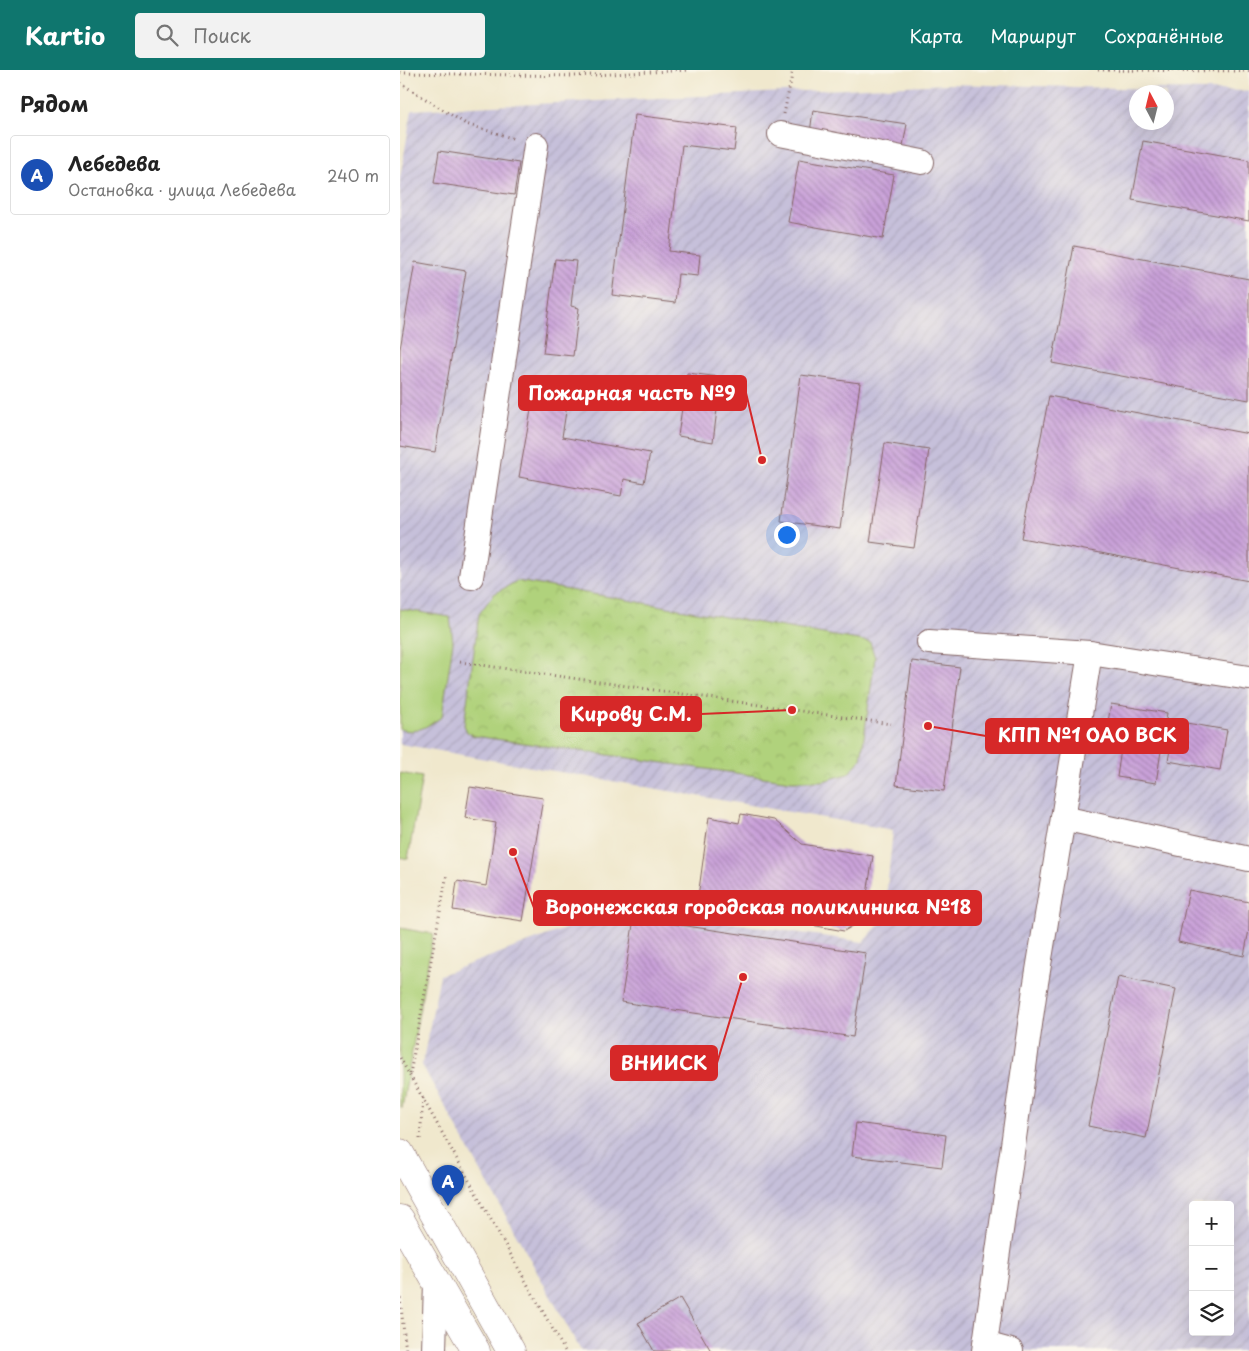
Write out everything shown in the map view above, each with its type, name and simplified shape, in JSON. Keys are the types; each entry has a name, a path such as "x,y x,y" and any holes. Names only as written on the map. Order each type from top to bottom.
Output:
{"highway":[{"path":"410,1149 512,1351"},
{"path":"400,1219 476,1351"}],"lane":[{"path":"780,134 922,162"},
{"path":"471,577 536,145"},
{"path":"929,642 1090,652 1249,678"},
{"path":"1011,1351 985,1347 1035,989 1090,652"},
{"path":"1063,818 1249,859"},
{"path":"434,1351 436,1281"}],"path":[{"path":"400,73 574,76 689,70"},
{"path":"780,134 793,70"},
{"path":"1098,70 1249,71"},
{"path":"400,83 466,124 536,145"},
{"path":"460,662 891,724"},
{"path":"410,1074 447,874"},
{"path":"400,1058 565,1351"},
{"path":"410,1149 423,1098"},
{"path":"400,1298 406,1351"}],"shaded area":[{"path":"946,84 1129,88 1129,130 1174,130 1174,89 1249,91 1249,1351 581,1351 422,1065 440,975 624,907 863,942 884,919 893,830 400,744 400,178 412,110"}],"green space":[{"path":"517,581 870,642 875,658 861,759 848,774 823,781 791,781 474,736 467,732 464,725 479,614 494,594"},
{"path":"400,609 450,617 453,642 442,717 422,728 411,731 400,729"},
{"path":"400,773 422,777 408,859 400,857"},
{"path":"400,928 433,934 402,1108 400,1104"}],"building":[{"path":"813,110 907,124 903,146 810,133"},
{"path":"635,115 737,128 734,151 682,145 669,251 700,255 698,276 678,274 675,303 612,295"},
{"path":"1143,141 1249,160 1249,221 1132,200"},
{"path":"439,151 519,163 514,195 434,183"},
{"path":"799,159 894,175 883,239 788,222"},
{"path":"1074,246 1249,279 1249,400 1052,363"},
{"path":"555,259 576,261 571,306 579,308 573,356 543,353"},
{"path":"415,262 466,271 435,452 400,446 400,349"},
{"path":"687,373 721,377 713,442 678,436"},
{"path":"801,375 860,383 840,529 781,521"},
{"path":"1049,396 1249,434 1249,581 1021,538"},
{"path":"533,399 567,405 562,437 650,453 644,483 624,479 621,496 519,477"},
{"path":"885,443 929,450 914,548 870,542"},
{"path":"912,661 960,667 944,791 896,785"},
{"path":"1111,704 1167,713 1156,783 1117,777 1122,742 1105,740"},
{"path":"1175,721 1227,730 1220,770 1168,761"},
{"path":"470,787 543,798 523,921 453,910 457,881 486,886 496,823 465,818"},
{"path":"741,814 774,820 802,844 873,856 863,920 844,931 697,904 709,817 739,823"},
{"path":"1189,890 1249,902 1249,930 1244,956 1178,942"},
{"path":"634,918 866,953 853,1037 621,1002"},
{"path":"1118,977 1176,989 1146,1138 1088,1126"},
{"path":"856,1123 946,1135 942,1167 852,1156"},
{"path":"680,1298 711,1351 654,1351 638,1323"}],"place":[{"name":"Пожарная часть №9","path":"762,460"},
{"name":"Кирову С.М.","path":"792,710"},
{"name":"КПП №1 ОАО ВСК","path":"928,726"},
{"name":"Воронежская городская поликлиника №18","path":"513,852"},
{"name":"ВНИИСК","path":"743,977"},
{"name":"Лебедева","path":"448,1206"}]}
